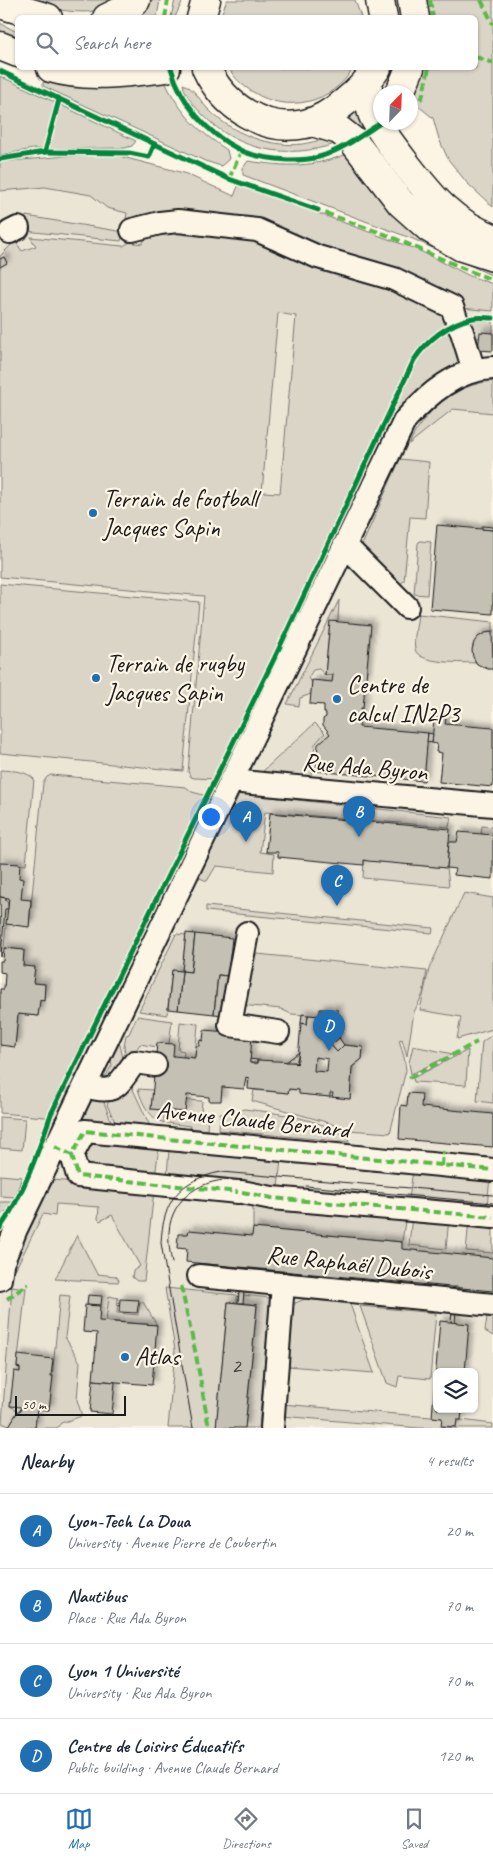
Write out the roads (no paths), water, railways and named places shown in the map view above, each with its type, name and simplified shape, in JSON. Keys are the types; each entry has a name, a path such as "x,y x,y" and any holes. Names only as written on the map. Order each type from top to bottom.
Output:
{"main road":[{"path":"113,15 128,8 136,0"},
{"path":"380,0 382,15"},
{"path":"412,0 414,15"},
{"path":"0,4 38,15"},
{"path":"0,12 15,20"},
{"path":"0,46 15,52"},
{"path":"63,70 86,74 148,70"},
{"path":"184,70 209,74 227,99 238,109 252,117 277,124 295,125 312,122 333,111 372,75"},
{"path":"403,85 409,70"},
{"path":"372,75 372,113 385,135 443,207 469,226 493,238"},
{"path":"312,122 339,130 353,141 401,203 429,228 462,247 493,257"},
{"path":"405,130 430,169 454,196 475,216 493,227"}],"street":[{"path":"0,1279 2,1264 64,1151 85,1086 405,420 435,390 483,369 458,324 452,307 394,279 318,257 258,230 178,221 132,230"},
{"path":"346,545 407,607"},
{"name":"Rue Ada Byron","path":"231,781 493,805"},
{"path":"247,933 230,1025 278,1032"},
{"path":"85,1086 101,1091 115,1088 136,1062 155,1065"},
{"name":"Avenue Claude Bernard","path":"64,1151 85,1132 442,1159 493,1170"},
{"path":"64,1151 78,1176 240,1192 272,1198 493,1217"},
{"name":"Rue Raphaël Dubois","path":"199,1276 493,1305"},
{"path":"272,1428 283,1284"}],"tram line":[{"path":"193,1428 161,1243 165,1215 176,1195 184,1187 206,1176 221,1172 493,1195"},
{"path":"172,1263 169,1244 171,1220 183,1199 191,1192 213,1182 237,1180"},
{"path":"306,1186 493,1203"}],"place":[{"name":"Terrain de football Jacques Sapin","path":"93,513"},
{"name":"Terrain de rugby Jacques Sapin","path":"96,678"},
{"name":"Centre de calcul IN2P3","path":"337,699"},
{"name":"Nautibus","path":"359,837"},
{"name":"Lyon-Tech La Doua","path":"246,842"},
{"name":"Lyon 1 Université","path":"337,906"},
{"name":"Centre de Loisirs Éducatifs","path":"329,1051"},
{"name":"Atlas","path":"125,1357"}]}
